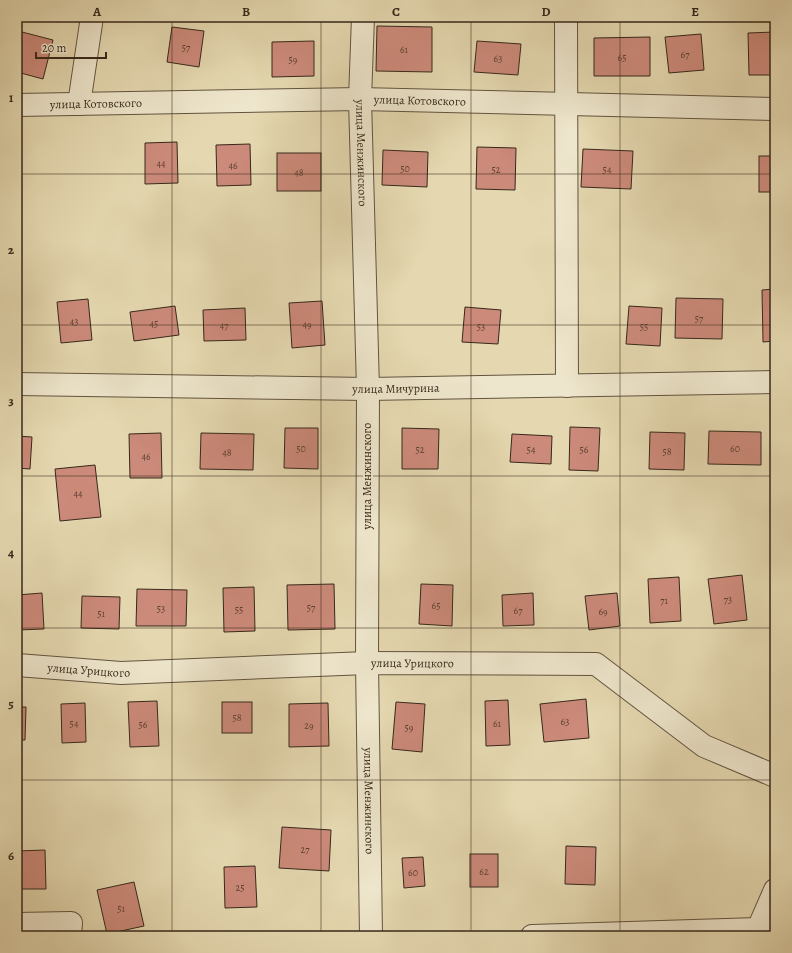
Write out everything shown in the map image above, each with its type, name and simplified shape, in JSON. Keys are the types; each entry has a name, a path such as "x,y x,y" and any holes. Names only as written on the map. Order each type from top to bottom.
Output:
{"street":[{"path":"79,104 92,17"},
{"name":"улица Менжинского","path":"363,17 360,99 368,388 367,662 371,936"},
{"path":"566,17 565,104 567,386"},
{"name":"улица Котовского","path":"17,105 360,99 775,109"},
{"name":"улица Мичурина","path":"17,384 368,388 775,382"},
{"name":"улица Урицкого","path":"17,665 120,673 367,662 596,664 704,746 775,776"},
{"path":"532,936 758,929 775,890"},
{"path":"17,924 71,923 70,936"}],"building":[{"path":"274,17 312,17 274,19"},
{"path":"377,26 432,27 432,72 376,71"},
{"path":"172,27 204,31 199,67 167,62"},
{"path":"22,32 53,40 43,79 17,72 17,52"},
{"path":"775,32 775,75 749,75 748,33"},
{"path":"701,34 704,70 669,73 665,37"},
{"path":"650,37 650,76 594,76 594,38"},
{"path":"314,41 314,76 272,77 272,42"},
{"path":"477,41 521,44 518,75 474,72"},
{"path":"177,142 178,183 145,184 145,143"},
{"path":"250,144 251,185 217,186 216,145"},
{"path":"477,147 516,148 515,190 476,189"},
{"path":"583,149 633,151 631,189 581,187"},
{"path":"383,150 428,152 427,187 382,185"},
{"path":"277,153 321,153 321,191 277,191"},
{"path":"759,156 775,156 775,192 759,192"},
{"path":"775,289 775,341 763,342 762,290"},
{"path":"676,298 723,299 722,339 675,338"},
{"path":"88,299 92,340 61,343 57,302"},
{"path":"322,301 325,345 292,348 289,303"},
{"path":"175,306 179,335 134,341 130,312"},
{"path":"629,306 662,308 660,346 626,344"},
{"path":"17,307 18,346 17,346"},
{"path":"465,307 501,310 498,344 462,342"},
{"path":"245,308 246,340 204,341 203,310"},
{"path":"570,427 600,428 598,471 569,470"},
{"path":"285,428 318,428 318,469 284,468"},
{"path":"402,428 439,429 438,469 402,469"},
{"path":"709,431 761,432 761,465 708,464"},
{"path":"650,432 685,433 684,470 649,469"},
{"path":"161,433 162,478 130,478 129,434"},
{"path":"201,433 254,434 253,470 200,469"},
{"path":"512,434 552,436 551,464 510,462"},
{"path":"17,436 32,437 30,469 17,468"},
{"path":"95,465 101,517 60,521 55,469"},
{"path":"742,575 747,620 714,624 708,579"},
{"path":"679,577 681,621 650,623 648,579"},
{"path":"334,584 335,629 288,630 287,585"},
{"path":"421,584 453,585 452,626 419,624"},
{"path":"254,587 255,631 224,632 223,588"},
{"path":"137,589 187,590 186,626 136,626"},
{"path":"42,593 44,629 17,630 17,595"},
{"path":"533,593 534,625 503,626 502,595"},
{"path":"617,593 620,626 589,630 585,596"},
{"path":"82,596 120,597 119,629 81,628"},
{"path":"586,699 589,738 544,742 540,704"},
{"path":"508,700 510,745 486,746 485,701"},
{"path":"157,701 159,746 130,747 128,702"},
{"path":"222,702 252,702 252,733 222,733"},
{"path":"396,702 425,704 422,752 392,749"},
{"path":"85,703 86,742 62,743 61,704"},
{"path":"328,703 329,746 289,747 289,704"},
{"path":"17,707 26,707 25,740 17,740"},
{"path":"282,827 331,830 329,871 279,868"},
{"path":"566,846 596,847 595,885 565,884"},
{"path":"45,850 46,889 17,889 17,851"},
{"path":"470,854 498,854 498,887 470,887"},
{"path":"423,857 425,886 404,888 402,858"},
{"path":"255,866 257,907 225,908 224,867"},
{"path":"134,882 144,926 107,934 97,890"}]}
